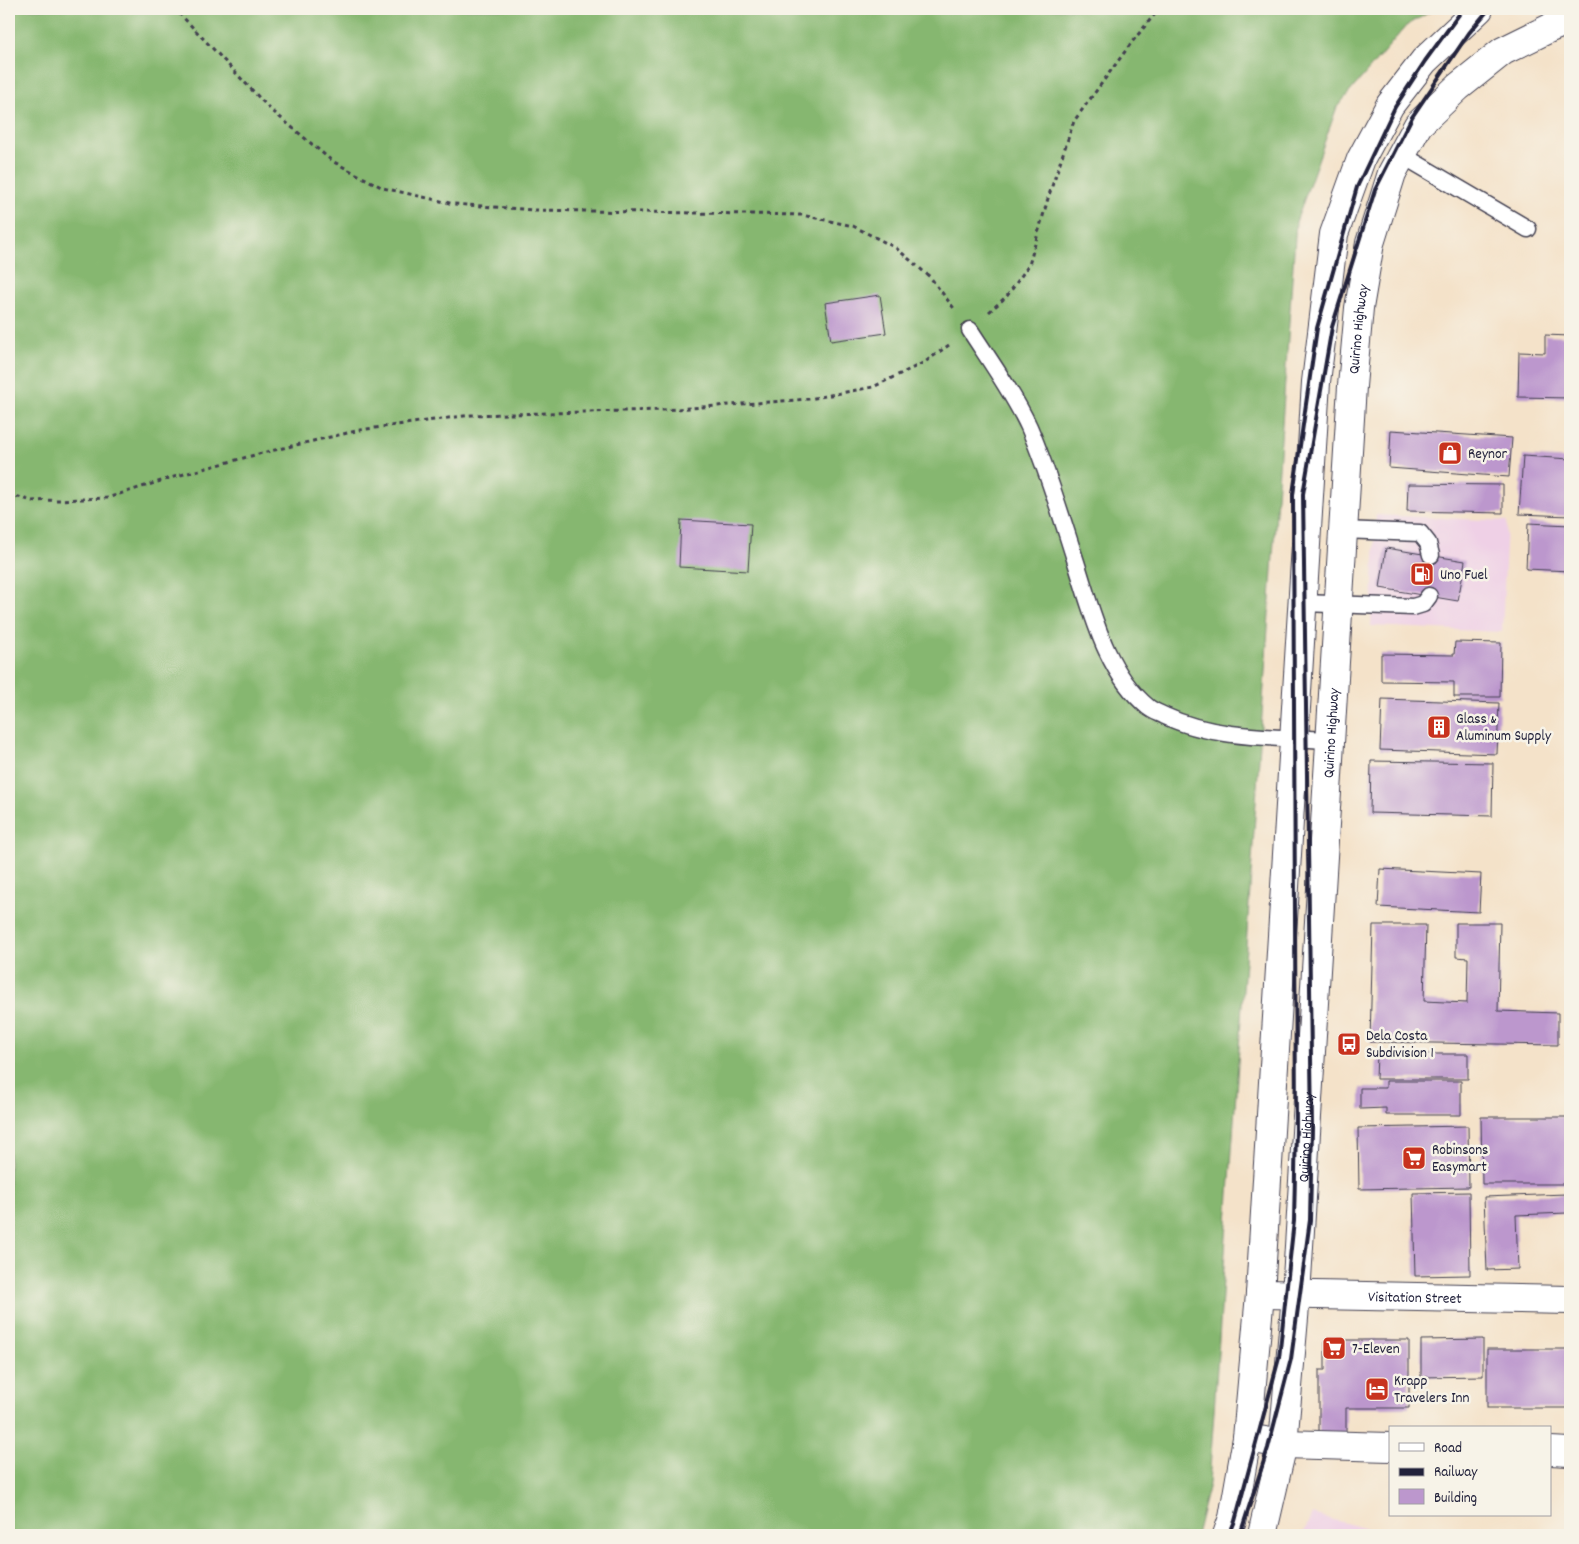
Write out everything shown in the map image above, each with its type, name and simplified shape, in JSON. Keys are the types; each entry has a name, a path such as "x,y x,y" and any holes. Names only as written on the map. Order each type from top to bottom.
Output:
{"main road":[{"path":"1227,1535 1233,1518 1247,1438 1260,1294 1316,382 1334,234 1361,159 1390,105 1424,62 1479,9"},
{"name":"Quirino Highway","path":"1262,1535 1283,1444 1296,1295 1337,604 1352,386 1359,308 1370,243 1392,173 1418,125 1458,87 1503,51 1570,20"},
{"name":"Visitation Street","path":"1260,1294 1570,1300"},
{"path":"1247,1438 1283,1444 1389,1447"},
{"path":"1552,1451 1570,1452"}],"lane":[{"path":"1402,155 1528,229"},
{"path":"970,330 1002,379 1028,426 1050,482 1097,627 1110,657 1127,686 1149,708 1181,723 1214,731 1246,735 1329,740"},
{"path":"1342,530 1420,533 1428,543 1431,556"},
{"path":"1303,603 1413,607 1423,604 1429,596"}],"path":[{"path":"172,9 269,108 332,161 383,188 464,205 534,210 802,215 853,226 896,248 930,277 970,330"},
{"path":"9,494 32,501 107,498 177,476 262,453 360,430 471,415 663,410 809,399 873,387 925,362 970,330 1007,296 1029,265 1049,195 1074,121 1132,42 1159,9"}],"shaded area":[{"path":"1376,515 1507,521 1502,632 1371,626"},
{"path":"1312,1514 1390,1535 1303,1535"}],"green space":[{"path":"9,9 1435,9 1406,26 1337,107 1296,222 1209,1484 1196,1535 9,1535"}],"building":[{"path":"880,295 886,333 831,341 825,303"},
{"path":"1545,335 1570,336 1570,398 1518,397 1519,352 1545,353"},
{"name":"Reynor","path":"1391,430 1512,438 1509,477 1389,468"},
{"path":"1523,456 1570,459 1570,516 1519,514"},
{"path":"1408,484 1503,485 1503,513 1407,511"},
{"path":"681,520 751,524 748,571 679,567"},
{"path":"1528,523 1570,525 1570,571 1526,569"},
{"name":"Uno Fuel","path":"1386,548 1465,561 1458,601 1380,588"},
{"path":"1455,642 1501,643 1500,697 1454,697 1454,682 1381,681 1381,654 1454,655"},
{"name":"Glass & Aluminum Supply","path":"1382,699 1499,703 1497,754 1380,750"},
{"path":"1371,761 1493,763 1492,816 1370,813"},
{"path":"1380,869 1481,874 1479,912 1378,907"},
{"path":"1456,923 1500,923 1498,1011 1558,1013 1558,1045 1370,1042 1373,925 1426,925 1424,1001 1467,1003 1468,958 1456,957"},
{"path":"1377,1054 1468,1054 1468,1079 1376,1079"},
{"path":"1386,1081 1461,1081 1461,1115 1386,1115 1386,1108 1360,1109 1360,1088 1386,1088"},
{"path":"1481,1117 1570,1117 1570,1184 1482,1184"},
{"name":"Robinsons Easymart","path":"1468,1126 1469,1187 1359,1189 1358,1128"},
{"path":"1469,1192 1470,1275 1415,1276 1413,1193"},
{"path":"1566,1194 1567,1213 1516,1215 1518,1269 1487,1270 1484,1197"},
{"path":"1483,1339 1483,1376 1421,1377 1421,1340"},
{"name":"Krapp Travelers Inn","path":"1325,1340 1409,1340 1409,1408 1346,1408 1346,1438 1319,1438 1319,1370 1325,1370"},
{"path":"1487,1349 1570,1349 1570,1408 1487,1408"}],"railway":[{"path":"1229,1535 1235,1521 1279,1358 1294,1221 1296,1128 1293,494 1317,328 1357,187 1395,107 1425,61 1463,9"},
{"path":"1240,1535 1268,1448 1291,1359 1310,1220 1312,1128 1303,494 1332,327 1375,190 1412,117 1469,33 1489,9"}],"place":[{"name":"Reynor","path":"1450,453"},
{"name":"Uno Fuel","path":"1422,574"},
{"name":"Glass & Aluminum Supply","path":"1439,727"},
{"name":"Dela Costa Subdivision 1","path":"1349,1044"},
{"name":"Robinsons Easymart","path":"1414,1158"},
{"name":"7-Eleven","path":"1334,1348"},
{"name":"Krapp Travelers Inn","path":"1377,1389"}]}
